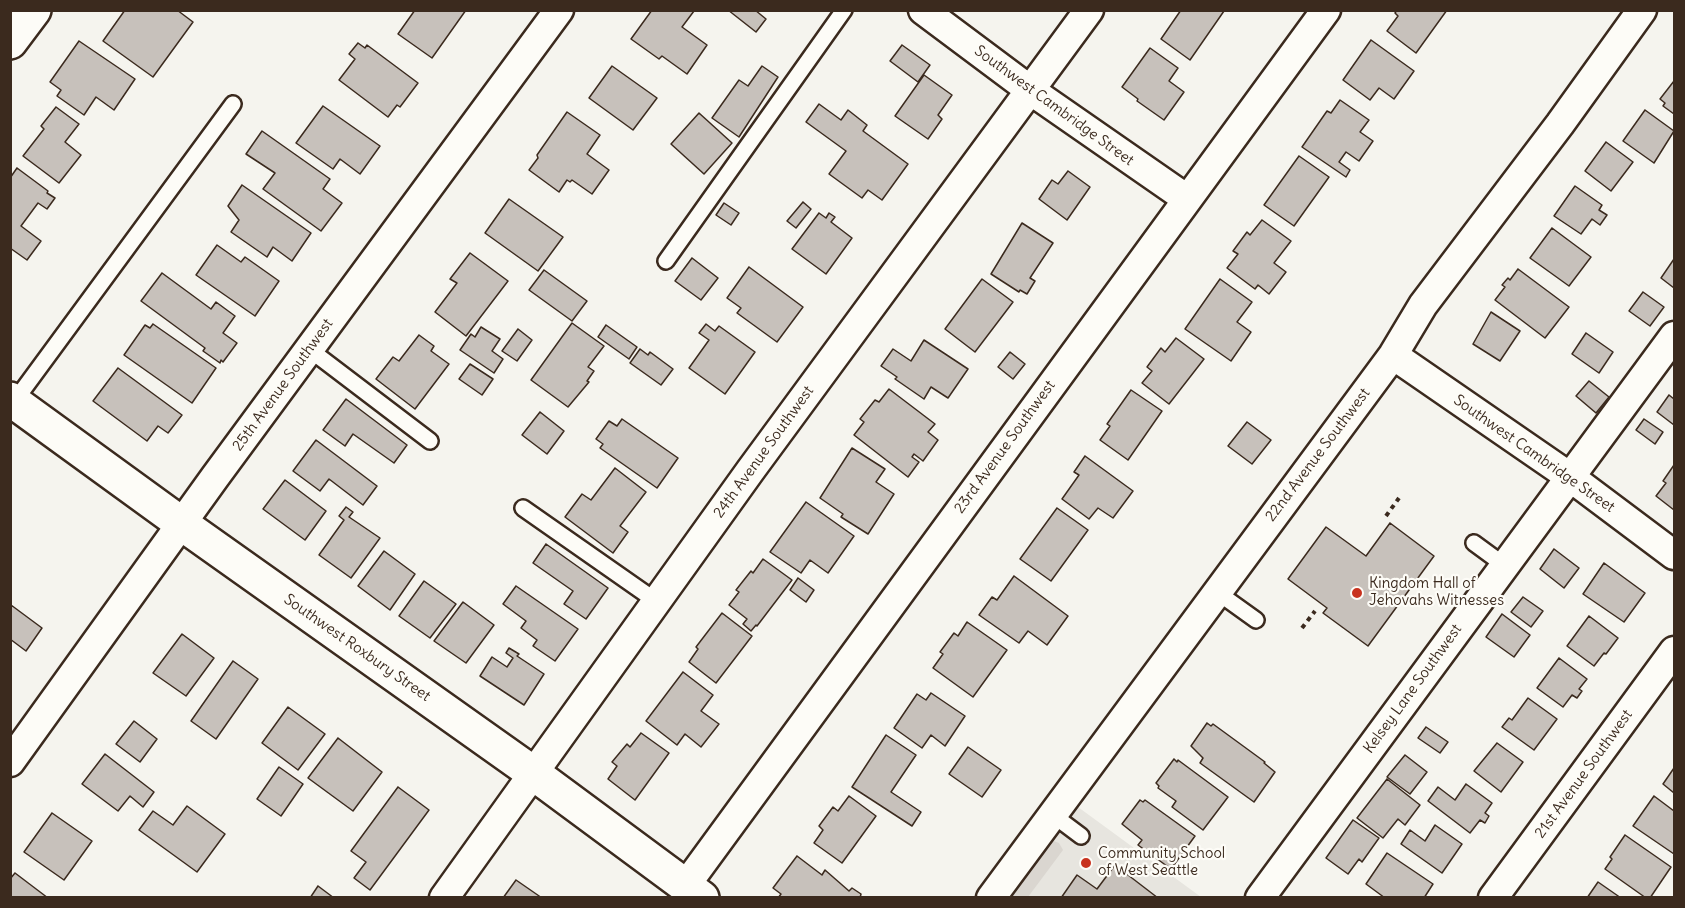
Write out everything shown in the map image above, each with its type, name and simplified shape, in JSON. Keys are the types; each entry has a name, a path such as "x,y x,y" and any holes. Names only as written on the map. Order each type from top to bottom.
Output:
{"main road":[{"path":"10,42 34,10"},
{"name":"Southwest Roxbury Street","path":"12,400 694,891"}],"street":[{"name":"25th Avenue Southwest","path":"10,762 309,349 559,10"},
{"name":"Southwest Cambridge Street","path":"923,10 1030,90 1186,200"},
{"name":"24th Avenue Southwest","path":"444,897 656,601 1089,10"},
{"name":"23rd Avenue Southwest","path":"694,891 1186,200 1326,10"},
{"name":"22nd Avenue Southwest","path":"992,897 1393,355 1423,305 1560,124 1642,10"},
{"name":"Kelsey Lane Southwest","path":"1260,897 1674,336"},
{"name":"Southwest Cambridge Street","path":"1393,355 1570,477 1674,555"},
{"name":"21st Avenue Southwest","path":"1493,897 1674,651"}],"lane":[{"path":"666,261 844,10"},
{"path":"12,400 232,104"},
{"path":"309,349 430,441"},
{"path":"524,508 656,601"},
{"path":"1474,543 1504,565"},
{"path":"1217,592 1256,620"},
{"path":"1053,815 1081,836"}],"path":[{"path":"1386,516 1399,498"},
{"path":"1302,628 1315,611"}],"shaded area":[{"name":"Community School of West Seattle","path":"1066,797 1078,807 1201,897 992,898"},
{"path":"1051,840 1059,843 1063,850 1028,897 1010,898"}],"building":[{"path":"125,10 177,10 193,22 153,77 103,41"},
{"path":"415,10 466,10 432,58 398,34"},
{"path":"652,10 694,11 682,27 707,45 687,74 662,56 659,59 631,39"},
{"path":"728,10 755,10 766,19 756,32"},
{"path":"1181,10 1224,11 1190,60 1161,39"},
{"path":"1397,10 1447,10 1416,53 1387,31 1398,16 1395,13"},
{"path":"1371,40 1414,71 1394,99 1379,88 1370,100 1343,80"},
{"path":"79,41 135,79 114,110 96,97 84,115 57,96 61,90 50,82"},
{"path":"358,43 365,48 367,45 418,83 400,107 397,105 388,117 339,80 355,59 349,54"},
{"path":"902,45 930,65 918,82 890,61"},
{"path":"1150,48 1178,68 1169,81 1184,92 1164,120 1122,87"},
{"path":"612,66 657,98 633,130 589,98"},
{"path":"762,66 778,77 739,137 712,118 739,80 748,86"},
{"path":"924,75 952,95 938,115 942,119 928,139 895,116"},
{"path":"1674,81 1674,114 1663,106 1665,103 1660,99"},
{"path":"1340,100 1369,120 1360,132 1373,141 1359,161 1346,152 1339,162 1350,170 1346,177 1302,147 1327,111 1331,113"},
{"path":"819,104 841,120 848,110 867,125 863,131 908,164 882,200 868,190 862,198 829,174 846,151 806,122"},
{"path":"323,106 380,146 360,174 340,159 333,169 296,143"},
{"path":"56,107 79,124 65,142 81,155 59,183 23,156 44,129 41,126"},
{"path":"1645,110 1674,131 1654,163 1623,141"},
{"path":"567,112 600,135 587,154 609,170 592,194 572,180 570,182 567,180 559,192 529,170"},
{"path":"699,113 732,143 704,174 671,144"},
{"path":"262,131 330,179 323,189 342,203 321,231 263,189 275,173 246,154"},
{"path":"1606,142 1633,162 1611,191 1585,171"},
{"path":"1299,156 1329,177 1294,226 1264,205"},
{"path":"17,168 55,198 47,209 38,203 21,226 41,241 27,260 10,248 10,178"},
{"path":"1068,171 1090,187 1067,220 1039,199 1052,180 1058,184"},
{"path":"242,185 311,233 292,261 273,247 267,257 231,232 239,220 228,206"},
{"path":"1575,186 1602,205 1599,210 1607,215 1600,225 1592,219 1581,234 1554,216"},
{"path":"509,199 563,237 538,271 485,233"},
{"path":"803,202 811,209 796,228 787,221"},
{"path":"724,203 739,213 731,225 716,215"},
{"path":"819,213 826,218 829,213 835,217 831,222 852,238 826,274 792,249"},
{"path":"1262,220 1291,241 1274,263 1286,272 1269,294 1258,285 1255,289 1227,268 1238,254 1233,251 1247,232 1250,235"},
{"path":"1022,223 1053,243 1030,278 1035,281 1027,294 1020,290 1019,292 991,274"},
{"path":"1552,228 1591,257 1569,286 1530,258"},
{"path":"217,245 241,262 245,257 279,281 255,316 196,275"},
{"path":"470,253 508,281 466,336 435,312 457,283 450,279"},
{"path":"692,258 718,278 701,300 675,281"},
{"path":"1674,259 1674,288 1661,278"},
{"path":"749,267 803,307 777,342 737,313 741,308 727,298"},
{"path":"1518,269 1569,307 1545,338 1495,300 1505,287 1502,285 1508,278 1510,280"},
{"path":"544,270 587,301 572,321 529,290"},
{"path":"162,273 211,309 216,302 235,316 223,333 237,343 223,362 221,360 220,363 203,351 205,348 141,301"},
{"path":"982,279 1013,302 975,352 945,329"},
{"path":"1220,279 1252,302 1237,322 1251,332 1231,361 1185,329"},
{"path":"1643,292 1664,307 1650,326 1629,311"},
{"path":"1491,312 1520,331 1500,361 1473,344"},
{"path":"572,323 604,346 588,367 594,371 587,381 589,382 568,407 531,380"},
{"path":"153,324 216,368 192,403 124,355 145,325 150,328"},
{"path":"706,324 715,331 719,326 755,352 725,394 689,368 709,340 699,333"},
{"path":"606,325 637,347 629,359 598,337"},
{"path":"481,327 500,339 492,351 503,359 494,373 460,350 471,334 475,337"},
{"path":"518,329 532,340 517,361 502,351"},
{"path":"1586,333 1613,352 1599,373 1572,354"},
{"path":"419,335 434,346 431,351 449,364 415,409 376,379 393,357 399,361"},
{"path":"1176,338 1204,359 1169,404 1142,383 1152,371 1147,367 1161,348 1165,352"},
{"path":"924,340 968,369 948,398 931,387 924,399 881,366 893,349 911,361"},
{"path":"640,349 648,355 650,352 673,369 661,385 630,363"},
{"path":"1010,352 1025,364 1013,379 998,367"},
{"path":"470,364 493,379 482,395 459,379"},
{"path":"118,368 182,415 168,433 158,426 147,441 93,401"},
{"path":"1589,381 1609,397 1596,413 1576,396"},
{"path":"889,389 935,424 928,432 938,440 923,461 914,454 912,457 919,462 908,477 854,435 864,422 860,419 875,400 879,402"},
{"path":"1131,390 1162,411 1128,460 1100,440 1110,426 1107,424"},
{"path":"1669,395 1674,399 1674,425 1657,412"},
{"path":"346,399 407,445 394,463 353,434 345,446 323,430"},
{"path":"540,412 564,431 547,454 522,435"},
{"path":"622,419 678,458 657,488 600,448 603,444 596,439 609,421 617,426"},
{"path":"1644,419 1663,432 1655,444 1636,430"},
{"path":"1247,422 1271,440 1252,464 1228,446"},
{"path":"316,440 377,486 363,505 329,479 320,491 293,471"},
{"path":"852,448 885,469 876,482 894,494 868,534 841,517 843,514 820,498"},
{"path":"1085,456 1133,491 1113,518 1098,508 1089,519 1062,499 1079,475 1074,472"},
{"path":"1674,465 1674,510 1656,496 1666,483 1663,481"},
{"path":"615,468 646,492 620,526 628,532 613,553 565,517 582,494 591,500"},
{"path":"285,480 326,511 305,540 263,509"},
{"path":"806,502 854,536 828,573 810,560 801,573 770,552"},
{"path":"346,507 353,512 349,517 380,538 351,578 319,555 344,520 339,516"},
{"path":"1057,508 1088,530 1051,581 1020,559"},
{"name":"Kingdom Hall of Jehovahs Witnesses","path":"1390,523 1434,556 1368,646 1323,613 1327,608 1288,579 1326,527 1366,556"},
{"path":"546,544 608,588 586,619 564,604 573,591 533,563"},
{"path":"1554,549 1579,568 1564,588 1540,569"},
{"path":"384,551 415,574 390,610 358,586"},
{"path":"763,559 792,580 751,631 743,624 747,619 729,605 739,592 736,590"},
{"path":"1604,563 1645,593 1624,622 1583,594"},
{"path":"1014,576 1068,616 1047,645 1028,631 1019,643 979,615 992,597 997,600"},
{"path":"798,578 814,590 806,602 790,590"},
{"path":"424,581 456,604 430,638 399,616"},
{"path":"516,586 578,629 555,661 533,646 537,640 521,628 526,621 503,604"},
{"path":"1523,597 1543,611 1531,627 1511,612"},
{"path":"463,602 494,625 466,663 434,641"},
{"path":"11,605 42,628 26,651 10,639"},
{"path":"722,613 752,636 716,683 689,662 698,649 696,647"},
{"path":"1502,614 1530,635 1514,657 1486,637"},
{"path":"1589,616 1618,638 1594,666 1567,646"},
{"path":"967,622 1007,650 973,697 933,668 943,654 940,652 954,633 958,636"},
{"path":"182,634 214,658 186,696 153,673"},
{"path":"509,648 544,674 524,705 480,676 492,657 507,667 513,658 506,653"},
{"path":"1559,658 1587,679 1579,689 1582,691 1577,698 1572,695 1563,707 1537,688"},
{"path":"233,661 258,679 216,739 191,721"},
{"path":"683,672 713,695 701,711 719,724 701,747 685,734 677,745 646,721"},
{"path":"931,693 965,716 945,746 931,735 922,748 894,728 917,694 926,700"},
{"path":"1528,698 1557,719 1534,750 1502,727 1509,718 1512,720"},
{"path":"288,707 325,734 298,770 262,743"},
{"path":"134,721 157,739 140,762 116,744"},
{"path":"1207,723 1211,726 1213,724 1275,772 1254,802 1200,763 1203,758 1191,746"},
{"path":"1426,727 1448,742 1440,753 1418,738"},
{"path":"641,733 669,753 635,800 608,779 617,766 612,762 627,744 630,747"},
{"path":"886,735 916,755 891,792 921,812 912,826 852,787"},
{"path":"338,738 382,772 353,811 308,778"},
{"path":"1497,743 1523,762 1501,792 1474,771"},
{"path":"968,747 1001,770 982,797 949,774"},
{"path":"105,754 154,792 143,807 130,796 118,811 82,784"},
{"path":"1405,755 1427,772 1410,794 1387,777"},
{"path":"1174,759 1228,797 1203,830 1172,807 1176,801 1158,788 1156,783"},
{"path":"279,767 303,784 281,816 257,799"},
{"path":"1674,768 1674,793 1663,784"},
{"path":"1387,779 1420,805 1405,825 1398,819 1383,838 1357,818"},
{"path":"1466,784 1492,803 1485,813 1489,816 1485,823 1480,820 1470,833 1428,801 1438,787 1455,800"},
{"path":"398,787 429,810 370,890 354,878 366,862 351,851"},
{"path":"849,796 876,816 842,863 814,843 823,830 819,826 833,807 838,811"},
{"path":"1654,796 1674,811 1674,854 1633,826"},
{"path":"1140,800 1143,802 1145,800 1195,836 1171,869 1138,845 1142,840 1122,824"},
{"path":"187,806 225,834 197,872 139,830 153,811 173,825"},
{"path":"52,813 92,841 64,880 24,852"},
{"path":"1353,820 1379,838 1362,862 1359,859 1348,874 1326,858"},
{"path":"1435,825 1462,844 1442,873 1401,844 1410,830 1425,841"},
{"path":"1625,835 1671,867 1650,898 1646,898 1605,869"},
{"path":"1387,853 1433,884 1424,898 1385,898 1366,884"},
{"path":"797,856 822,875 825,870 849,891 852,888 861,894 860,898 778,898 781,894 773,888"},
{"path":"1115,865 1158,898 1061,898 1077,875 1097,889"},
{"path":"15,873 48,898 10,898 10,879"},
{"path":"516,880 542,898 503,898"},
{"path":"1598,882 1621,898 1587,898"},
{"path":"318,886 334,898 310,898"}],"place":[{"name":"Kingdom Hall of Jehovahs Witnesses","path":"1357,593"},
{"name":"Community School of West Seattle","path":"1086,863"}]}
